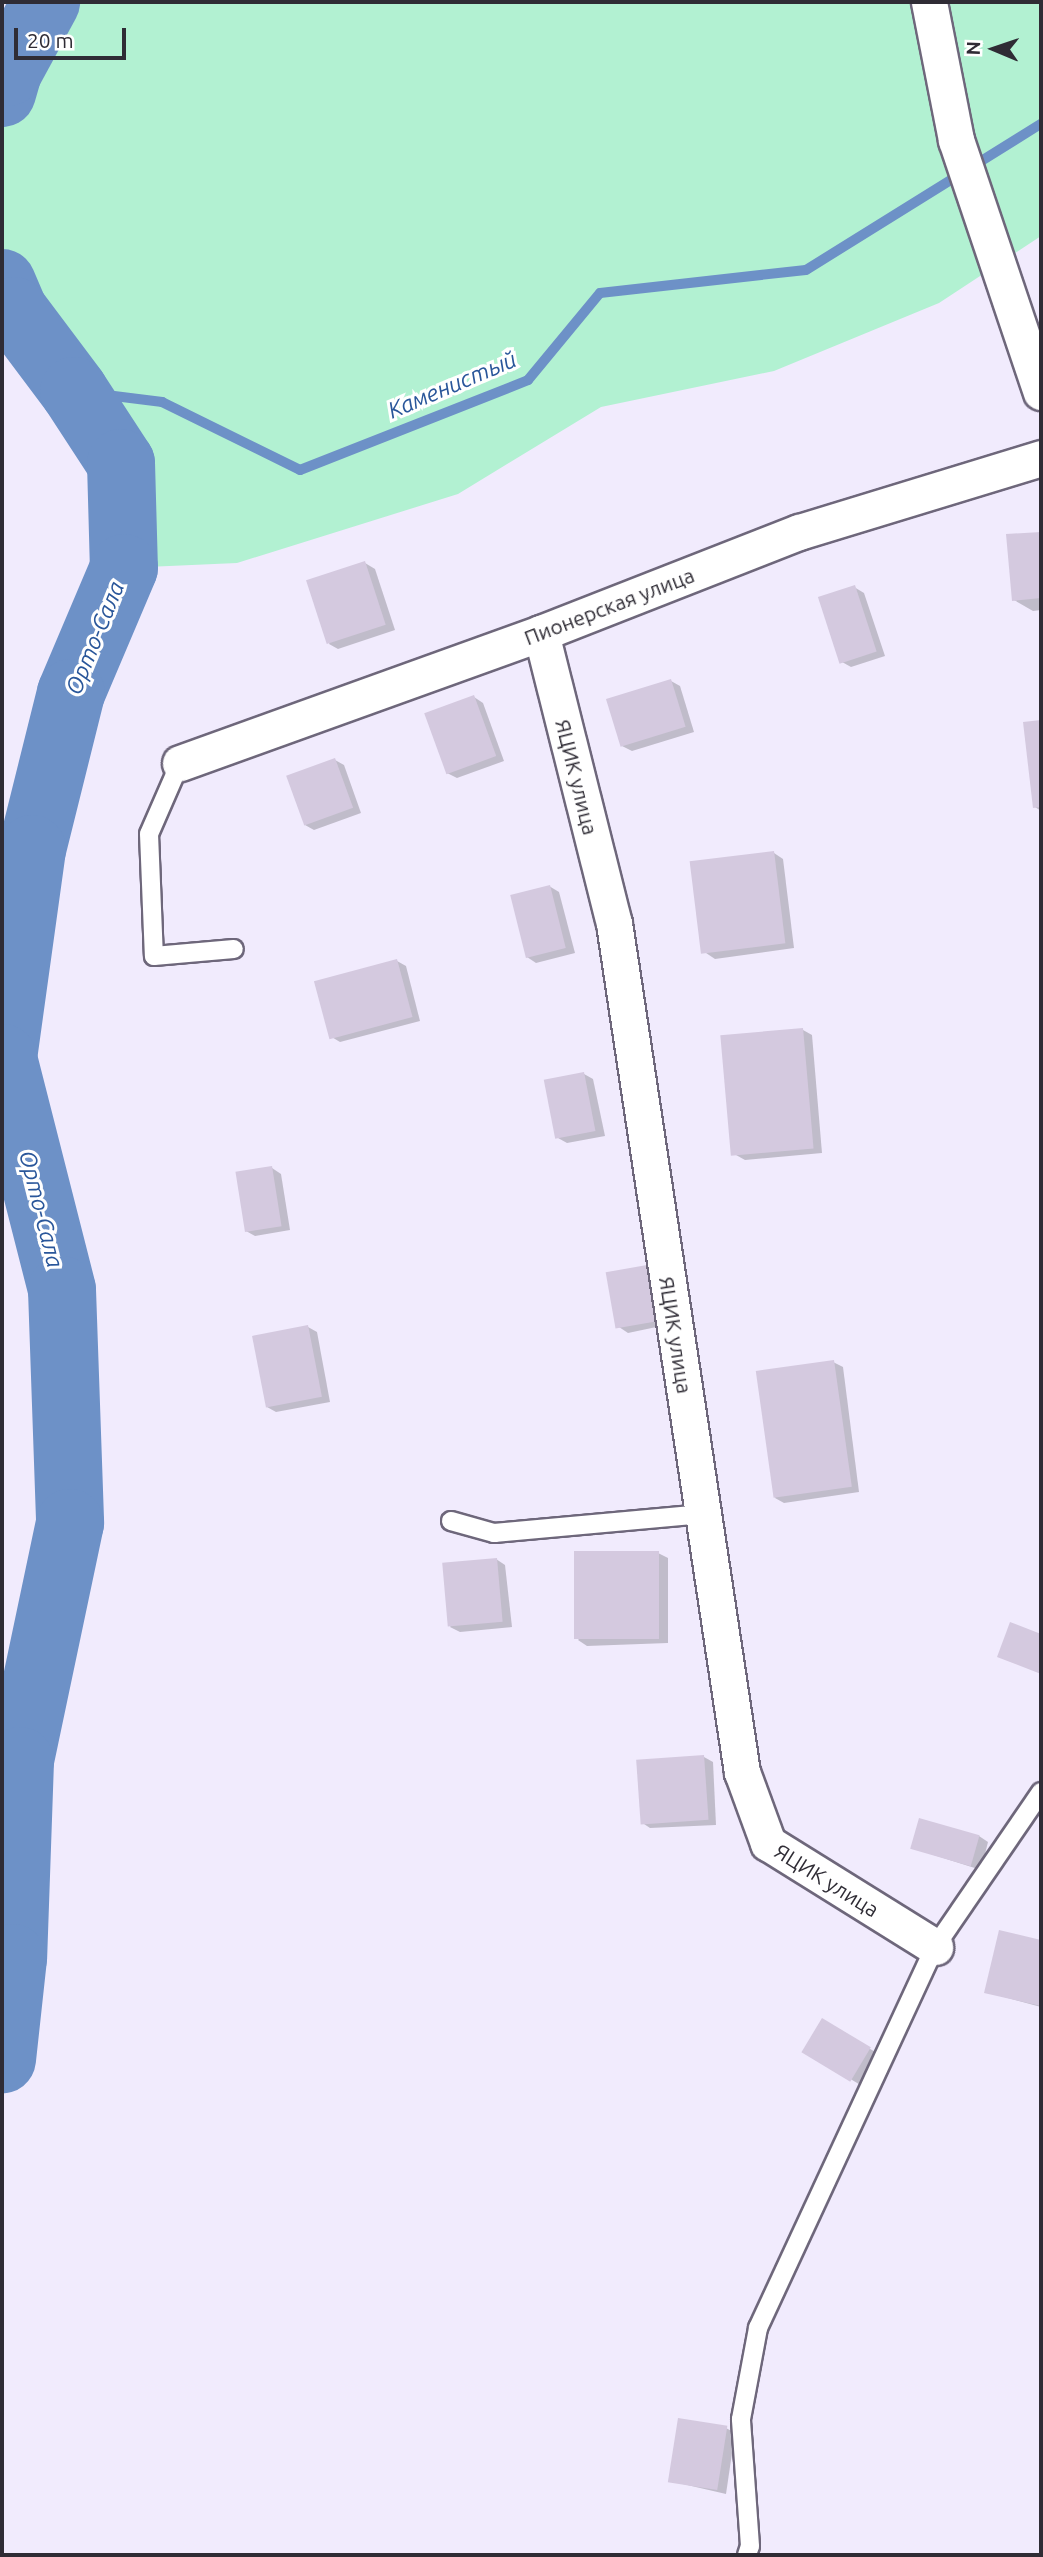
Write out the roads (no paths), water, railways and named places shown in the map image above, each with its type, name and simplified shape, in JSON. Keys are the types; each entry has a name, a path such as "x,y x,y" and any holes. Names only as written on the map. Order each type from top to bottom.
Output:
{"street":[{"path":"929,2 956,140 976,207 1041,392"},
{"name":"Пионерская улица","path":"180,764 541,634 799,532 1041,458"},
{"name":"ЯЦИК улица","path":"541,634 614,923 742,1772 768,1843 935,1947"}],"lane":[{"path":"180,764 149,834 154,956 234,949"},
{"path":"451,1521 494,1532 704,1514"},
{"path":"747,2555 741,2419 758,2328 935,1947 1041,1792"}],"waterway":[{"name":"Орто-Сала","path":"2,93 8,72 46,2"},
{"name":"Каменистый","path":"74,391 162,402 300,470 528,380 600,293 806,270 1041,124"},
{"name":"Орто-Сала","path":"2,283 14,311 74,391 121,463 124,568 71,693 32,849 3,1058 62,1290 70,1523 20,1761 13,1958 2,2059"}]}
